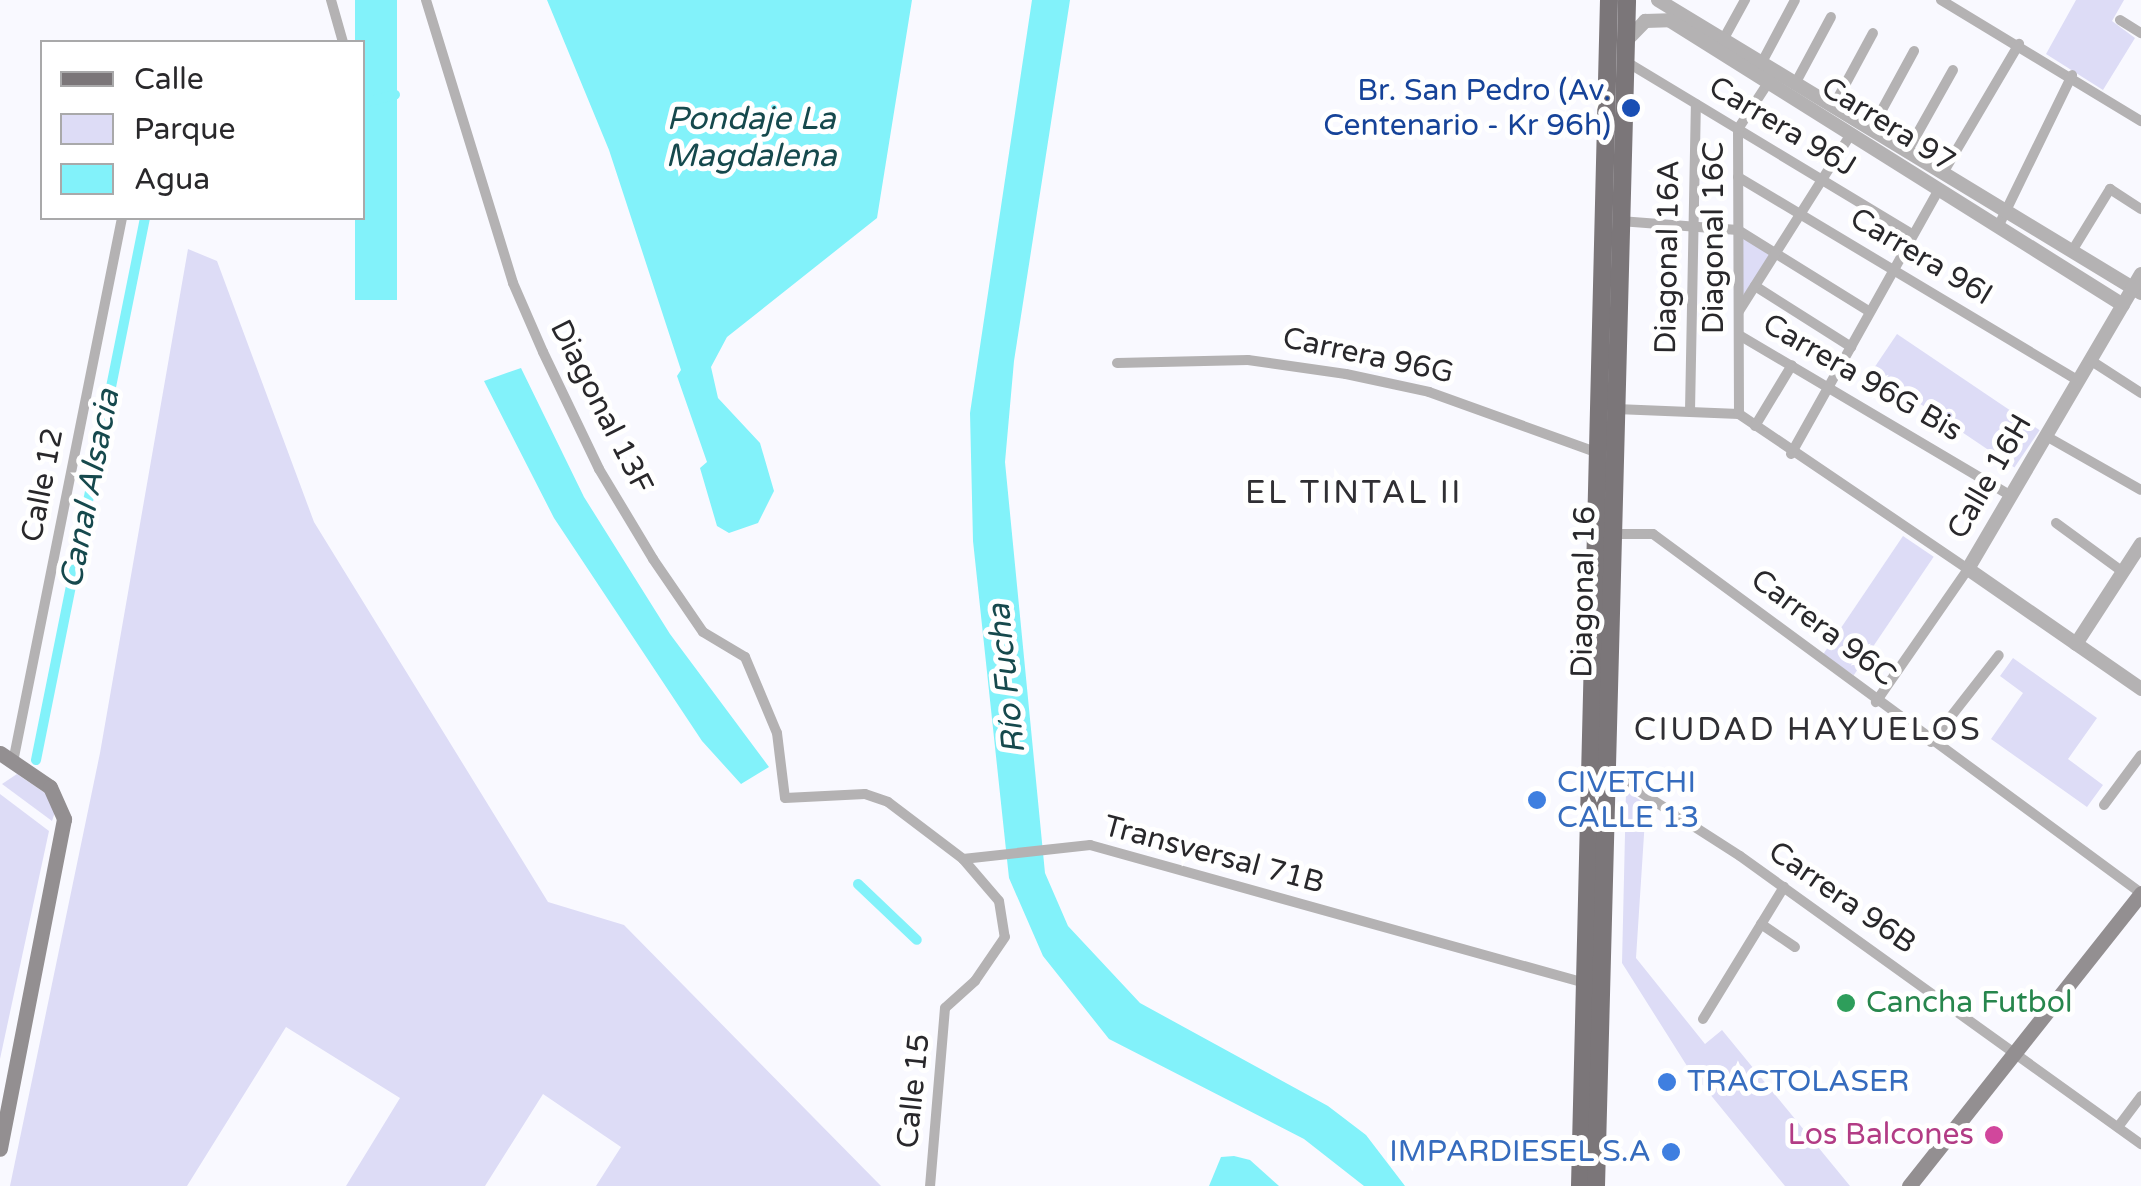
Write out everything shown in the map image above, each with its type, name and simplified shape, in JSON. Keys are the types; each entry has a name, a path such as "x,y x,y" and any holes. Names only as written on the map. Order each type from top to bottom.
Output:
{"main road":[{"name":"Diagonal 16","path":"1580,1186 1609,0"},
{"name":"Diagonal 16","path":"1596,1186 1627,0"},
{"path":"0,1149 63,831 62,804 50,787 4,761"},
{"path":"1909,1186 2140,898"}],"street":[{"path":"330,0 342,40"},
{"name":"Diagonal 13F","path":"426,0 513,283 543,352 653,559 704,632 745,657 777,733 785,798 874,796 964,860"},
{"name":"Carrera 97","path":"1658,0 1723,40 1851,134 2122,305"},
{"path":"1723,40 1744,0"},
{"name":"Diagonal 16C","path":"1739,414 1738,129 1768,72 1795,0"},
{"path":"1942,0 2072,75 2141,121"},
{"name":"Carrera 97","path":"1625,51 1645,21 1665,17 1795,84 2137,290"},
{"path":"1795,84 1831,17"},
{"path":"2120,20 2141,33"},
{"path":"1833,107 1873,33"},
{"path":"1943,173 2019,44"},
{"name":"Carrera 96J","path":"1625,51 1696,104 1913,236"},
{"path":"1872,130 1914,51"},
{"path":"1907,152 1953,70"},
{"path":"1998,226 2072,75"},
{"name":"Diagonal 16A","path":"1690,411 1696,104"},
{"path":"1739,312 1851,134"},
{"name":"Carrera 96I","path":"1738,177 2078,380"},
{"path":"1791,454 1939,189"},
{"path":"2072,251 2110,189 2141,209"},
{"name":"Calle 12","path":"4,761 122,220"},
{"path":"1620,221 1738,230 1870,312"},
{"name":"Calle 16H","path":"1876,702 1968,569 2122,305 2137,290 2141,274"},
{"path":"1755,286 1851,346"},
{"name":"Carrera 96G Bis","path":"1739,335 2011,496"},
{"name":"Carrera 96G","path":"1117,363 1248,360 1346,374 1429,392 1599,454"},
{"path":"2090,360 2141,392"},
{"path":"1755,426 1792,365"},
{"path":"1616,408 1739,414 1791,454 1968,569 2141,689"},
{"path":"2046,436 2141,490"},
{"path":"2056,524 2123,572"},
{"name":"Carrera 96C","path":"1613,534 1653,534 2140,898"},
{"path":"2076,644 2141,544"},
{"path":"1931,742 1999,655"},
{"path":"2104,805 2141,755"},
{"name":"Carrera 96B","path":"1606,770 1784,887 2141,1144"},
{"name":"Transversal 71B","path":"964,860 1001,851 1064,844 1585,983"},
{"name":"Calle 15","path":"930,1186 945,1008 1006,937 999,900 964,860"},
{"path":"1702,1018 1784,887"},
{"path":"1762,924 1795,948"},
{"path":"2118,1127 2141,1096"}],"green space":[{"path":"2076,0 2124,0 2112,21 2135,38 2103,90 2046,54"},
{"path":"1743,237 1772,257 1743,300"},
{"path":"188,249 217,261 314,522 548,902 624,925 881,1186 596,1186 621,1147 543,1094 485,1186 346,1186 400,1098 286,1027 187,1186 10,1186 100,753"},
{"path":"1897,334 2040,430 2014,467 1872,371"},
{"path":"1903,536 1934,557 1854,675 1823,655"},
{"path":"2013,658 2097,718 2068,759 2103,785 2087,807 1991,739 2023,693 2000,676"},
{"path":"17,774 48,795 56,809 52,821 2,784"},
{"path":"1626,791 1646,804 1636,958 1705,1044 1722,1030 1850,1186 1785,1186 1687,1066 1622,963"},
{"path":"0,794 49,831 0,1059"}],"water":[{"path":"355,0 397,0 397,300 355,300 355,220 365,220 365,40 355,40"},
{"name":"Pondaje La Magdalena","path":"547,0 912,0 877,218 727,337 711,367 718,398 760,443 774,491 758,523 729,533 717,526 700,468 707,462 677,376 681,370 609,150"},
{"name":"Río Fucha","path":"1032,0 1070,0 1014,361 1005,462 1045,873 1068,926 1140,1003 1328,1106 1366,1135 1405,1186 1364,1186 1304,1139 1109,1039 1043,956 1009,878 973,541 970,413"},
{"path":"521,368 584,497 670,634 769,767 741,784 702,741 554,518 484,381"},
{"path":"1221,1157 1250,1160 1279,1186 1209,1186"}],"waterway":[{"name":"Canal Alsacia","path":"365,102 395,95"},
{"name":"Canal Alsacia","path":"36,760 145,220"},
{"path":"858,884 917,940"}],"place":[{"name":"Br. San Pedro (Av. Centenario - Kr 96h)","path":"1631,108"},
{"name":"CIVETCHI CALLE 13","path":"1537,800"},
{"name":"Cancha Futbol","path":"1846,1003"},
{"name":"TRACTOLASER","path":"1667,1082"},
{"name":"Los Balcones","path":"1994,1135"},
{"name":"IMPARDIESEL S.A","path":"1671,1152"}],"district":[{"name":"EL TINTAL II","path":"1354,493"},
{"name":"CIUDAD HAYUELOS","path":"1808,730"}]}
